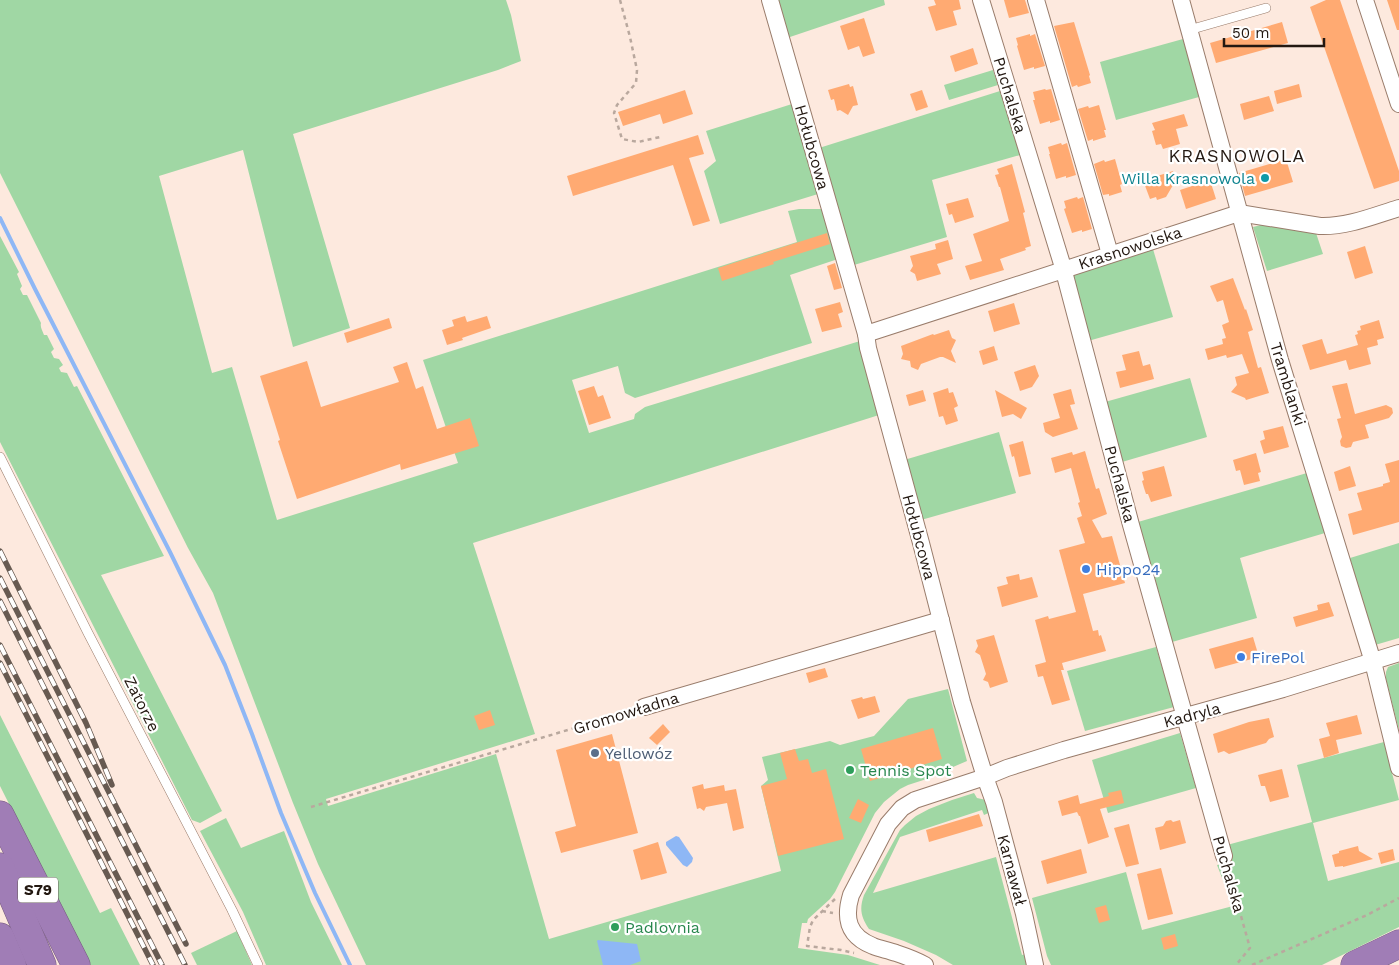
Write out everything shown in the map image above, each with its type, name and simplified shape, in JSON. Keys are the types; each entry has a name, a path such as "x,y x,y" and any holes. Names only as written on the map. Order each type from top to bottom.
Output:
{"highway":[{"name":"S79","path":"0,815 76,965"},
{"path":"0,868 42,965"},
{"path":"0,937 12,965"},
{"path":"1355,965 1399,944"},
{"path":"1391,965 1399,961"}],"street":[{"name":"Hołubcowa","path":"770,0 866,334 868,348 962,702 985,777"},
{"name":"Puchalska","path":"981,0 1063,270 1131,524 1224,856"},
{"path":"1036,0 1110,254"},
{"name":"Tramblanki","path":"1181,0 1280,360 1373,662 1399,768"},
{"path":"1365,0 1399,104"},
{"name":"Krasnowolska","path":"866,334 1239,213 1320,226 1332,226 1344,225 1399,208"},
{"name":"Gromowładna","path":"644,707 941,620"},
{"name":"Kadryla","path":"985,777 1006,768 1064,750 1283,690 1399,653"},
{"path":"925,965 896,953 872,946 854,934 847,916 851,894 882,833 894,815 902,808 915,800 985,777"},
{"name":"Karnawał","path":"985,777 994,802 1036,965"}],"lane":[{"path":"1189,30 1266,8"},
{"name":"Zatorze","path":"0,457 88,633 232,910 258,965"}],"path":[{"path":"620,0 637,70 636,83 617,105 614,113 618,130 622,139 638,142 660,137"},
{"name":"Gromowładna","path":"311,807 644,707"},
{"name":"Puchalska","path":"1224,856 1250,948 1236,965"},
{"path":"1252,965 1367,915 1399,898"},
{"path":"810,927 807,946 841,950 860,955"}],"green space":[{"path":"0,0 506,0 521,61 498,70 293,134 350,328 293,347 243,150 159,176 212,373 232,367 277,520 458,463 423,360 797,242 788,211 823,209 838,259 790,275 812,343 635,398 625,393 618,366 572,380 589,433 634,419 635,414 645,407 860,341 879,415 473,543 535,734 326,799 328,806 496,754 549,939 781,871 761,786 768,780 762,757 830,741 840,745 874,736 908,699 948,689 967,761 942,774 908,785 884,802 875,813 835,892 808,919 807,923 802,923 798,948 848,955 880,965 366,965 318,864 213,593 188,548 0,173"},
{"path":"776,0 884,0 885,5 787,38"},
{"path":"1183,39 1199,97 1116,120 1100,62"},
{"path":"993,70 998,85 949,100 944,85"},
{"path":"1000,91 1020,155 932,180 947,237 854,265 828,184 830,178 828,169 825,169 819,148"},
{"path":"792,104 818,194 720,224 704,171 716,161 706,131"},
{"path":"1261,225 1316,233 1323,254 1267,271 1253,227"},
{"path":"0,236 19,272 17,274 22,286 20,289 23,295 27,295 41,323 44,335 47,335 54,349 51,352 54,358 59,359 63,365 59,368 61,372 67,373 74,387 77,386 164,556 101,575 222,811 200,823 192,820 0,442"},
{"path":"1153,249 1173,317 1088,341 1070,275"},
{"path":"1190,378 1207,437 1122,462 1105,402"},
{"path":"999,432 1016,493 921,520 904,460"},
{"path":"1307,473 1325,533 1240,558 1257,618 1172,642 1138,522"},
{"path":"1399,543 1399,638 1375,645 1350,558"},
{"path":"1156,647 1174,707 1085,731 1067,671"},
{"path":"1399,663 1399,730 1386,679 1386,672 1388,667"},
{"path":"0,715 100,913 111,908 140,965 90,965 0,786"},
{"path":"1180,733 1196,788 1108,813 1092,760"},
{"path":"1384,742 1399,800 1313,823 1328,881 1399,862 1399,927 1322,965 1051,965 1032,898 1126,872 1142,930 1233,906 1217,865 1232,862 1227,845 1312,822 1297,765"},
{"path":"974,793 977,798 986,800 993,811 984,815 982,810 900,837 873,893 996,857 1022,955 1029,953 1031,965 953,965 936,955 904,941 869,929 864,921 861,909 864,895 900,830 916,816 929,809"},
{"path":"226,818 241,848 284,831 311,902 342,965 266,965 243,912 200,831"},
{"path":"237,931 252,965 197,965 191,953"}],"water":[{"path":"676,836 679,837 693,858 687,867 683,865 666,845 666,842"},
{"path":"598,940 637,944 641,961 630,965 603,965"}],"building":[{"path":"934,0 959,0 961,9 953,11 957,25 936,31 928,7 936,5"},
{"path":"1004,0 1025,0 1029,13 1009,18"},
{"path":"1326,0 1340,0 1399,171 1399,181 1374,189 1310,7"},
{"path":"1387,0 1399,0 1399,30 1397,30"},
{"path":"864,18 875,53 863,57 859,46 848,50 840,26"},
{"path":"1074,22 1091,83 1078,87 1077,85 1072,87 1054,26"},
{"path":"1282,22 1288,43 1216,63 1210,43"},
{"path":"1030,34 1030,36 1035,34 1045,66 1024,70 1016,38"},
{"path":"973,48 978,64 955,72 950,56"},
{"path":"849,84 850,87 853,86 858,105 853,106 848,115 840,110 837,111 834,99 831,100 828,90"},
{"path":"1299,84 1302,97 1277,104 1274,91"},
{"path":"1051,89 1060,120 1040,124 1033,100 1035,100 1033,92"},
{"path":"685,90 693,114 663,124 660,114 623,126 618,112"},
{"path":"922,90 928,107 916,111 910,94"},
{"path":"1269,96 1274,111 1244,120 1240,104"},
{"path":"1099,105 1106,137 1088,141 1078,109"},
{"path":"1184,114 1188,126 1176,129 1180,144 1163,149 1161,144 1156,145 1152,131 1155,130 1152,123"},
{"path":"698,135 704,154 689,158 710,221 693,226 673,165 573,196 567,176"},
{"path":"1061,143 1062,145 1067,143 1076,175 1056,179 1048,147"},
{"path":"1115,159 1122,184 1120,185 1122,192 1109,196 1109,194 1103,195 1094,164 1104,160 1105,162"},
{"name":"Willa Krasnowola","path":"1286,159 1293,182 1245,196 1239,173"},
{"path":"1012,164 1025,212 1023,213 1031,246 1025,248 1026,250 1000,259 1004,270 970,280 965,266 982,261 973,234 1009,221 995,175 999,174 997,169"},
{"path":"1173,171 1176,180 1166,197 1157,200 1156,197 1150,199 1144,183 1155,179 1154,177"},
{"path":"1210,180 1216,199 1186,209 1180,190"},
{"path":"1077,197 1078,199 1083,197 1092,229 1072,233 1064,209 1066,208 1064,201"},
{"path":"968,198 974,217 955,223 952,214 949,215 946,204"},
{"path":"827,233 830,244 722,281 718,268"},
{"path":"948,240 953,259 937,264 941,274 917,281 915,274 910,271 913,266 910,256 936,249 935,244"},
{"path":"1365,246 1373,273 1355,279 1347,252"},
{"path":"835,263 842,288 834,290 827,266"},
{"path":"1233,278 1253,330 1248,332 1258,368 1261,367 1269,393 1246,400 1231,392 1237,385 1235,377 1249,373 1242,354 1227,358 1226,355 1208,360 1205,349 1223,344 1222,339 1226,338 1222,325 1229,322 1223,300 1217,302 1210,286"},
{"path":"840,302 843,312 838,314 842,327 822,332 815,309"},
{"path":"1014,303 1020,324 994,332 988,311"},
{"path":"465,316 467,322 487,316 491,328 447,345 442,330 454,326 452,320"},
{"path":"389,318 392,328 347,343 344,333"},
{"path":"1379,320 1384,338 1377,340 1378,345 1367,348 1371,364 1349,370 1346,360 1310,370 1302,345 1322,339 1327,354 1358,345 1355,335 1358,334 1357,331 1361,330 1360,326"},
{"path":"949,330 952,338 956,340 951,351 956,363 940,357 921,364 918,370 911,367 910,361 901,359 903,354 901,346"},
{"path":"994,346 998,360 983,365 979,351"},
{"path":"1139,351 1143,366 1150,364 1154,379 1120,388 1116,372 1126,370 1122,355"},
{"path":"307,361 321,407 399,382 393,367 407,362 416,389 423,386 437,429 470,418 479,446 401,470 400,464 297,499 260,376"},
{"path":"1035,365 1039,376 1032,387 1020,391 1014,372"},
{"path":"1347,383 1355,414 1386,405 1392,408 1393,413 1389,418 1365,425 1369,438 1353,442 1351,447 1346,448 1341,446 1340,441 1342,437 1337,419 1341,418 1332,386"},
{"path":"594,386 598,397 603,395 611,418 589,425 578,391"},
{"path":"948,388 949,393 953,392 958,406 954,408 958,421 946,425 943,416 939,417 933,393"},
{"path":"1071,389 1075,404 1070,405 1078,429 1053,437 1045,432 1043,423 1060,418 1053,394"},
{"path":"923,390 926,401 909,406 906,395"},
{"path":"995,390 1027,408 1021,419 1013,414 1002,417"},
{"path":"1283,426 1289,447 1264,454 1260,441 1265,439 1263,431"},
{"path":"1023,441 1031,474 1019,477 1009,445"},
{"path":"1085,451 1096,489 1099,488 1107,514 1092,520 1102,538 1112,536 1125,583 1083,594 1093,631 1098,630 1106,651 1062,663 1064,670 1061,670 1070,700 1052,705 1043,676 1038,677 1035,665 1046,662 1035,620 1048,616 1049,619 1076,612 1059,550 1085,543 1077,518 1082,516 1071,468 1055,473 1051,458 1072,452 1073,455"},
{"path":"1256,453 1261,472 1258,473 1260,481 1244,485 1240,470 1236,471 1233,460"},
{"path":"1399,460 1399,522 1353,535 1348,514 1362,510 1357,493 1383,486 1383,484 1390,482 1385,464"},
{"path":"1164,466 1172,496 1151,502 1144,488 1142,472"},
{"path":"1350,466 1356,486 1339,491 1334,472"},
{"path":"1019,574 1020,580 1032,577 1038,597 1002,607 997,587 1008,584 1006,577"},
{"path":"1329,602 1334,616 1296,627 1293,617 1318,610 1317,605"},
{"path":"994,635 1008,682 990,688 988,682 983,680 986,674 980,655 975,652 978,646 976,640"},
{"path":"1253,637 1259,657 1215,669 1209,649"},
{"path":"825,668 828,677 809,683 806,673"},
{"path":"875,696 880,712 858,719 851,700"},
{"path":"490,710 495,725 479,730 474,716"},
{"path":"1357,715 1362,734 1336,740 1339,753 1324,758 1319,739 1330,736 1326,723"},
{"path":"1269,718 1274,737 1266,743 1229,754 1224,751 1218,753 1213,734 1249,722"},
{"path":"663,724 670,732 657,745 649,738"},
{"path":"933,728 942,759 870,781 861,749"},
{"path":"612,734 638,833 561,853 555,832 576,826 556,750"},
{"path":"795,749 799,761 808,759 812,773 826,769 844,839 778,856 761,786 787,779 780,753"},
{"path":"1282,769 1289,797 1270,802 1265,786 1261,786 1258,775"},
{"path":"703,784 704,789 724,785 725,791 736,789 744,828 733,831 727,803 706,807 704,811 700,808 697,809 692,787"},
{"path":"1121,790 1124,803 1100,809 1109,837 1088,844 1080,816 1077,812 1062,816 1058,801 1078,795 1080,804 1109,796 1108,793"},
{"path":"858,799 869,805 861,823 849,818"},
{"path":"979,814 983,826 929,842 926,830"},
{"path":"1171,820 1173,822 1180,820 1186,843 1160,850 1155,828 1163,826 1166,821"},
{"path":"1129,824 1139,864 1126,867 1114,828"},
{"path":"658,842 667,873 641,880 633,850"},
{"path":"1358,846 1359,851 1373,859 1343,867 1335,867 1332,855"},
{"path":"1081,849 1087,873 1047,884 1041,861"},
{"path":"1393,849 1395,860 1381,864 1378,853"},
{"path":"1161,868 1173,914 1148,920 1137,874"},
{"path":"1106,905 1110,920 1099,923 1095,908"},
{"path":"1175,934 1178,946 1164,950 1161,938"}],"waterway":[{"path":"0,218 170,552 225,665 281,813 315,893 350,965"}],"railway":[{"path":"0,551 86,723 112,785"},
{"path":"0,578 186,944"},
{"path":"0,601 185,965"},
{"path":"0,645 162,965"},
{"path":"0,663 153,965"}],"place":[{"name":"Willa Krasnowola","path":"1265,178"},
{"name":"Hippo24","path":"1086,569"},
{"name":"FirePol","path":"1241,657"},
{"name":"Yellowóz","path":"595,753"},
{"name":"Tennis Spot","path":"850,770"},
{"name":"Padlovnia","path":"615,927"}],"district":[{"name":"KRASNOWOLA","path":"1237,155"}]}
